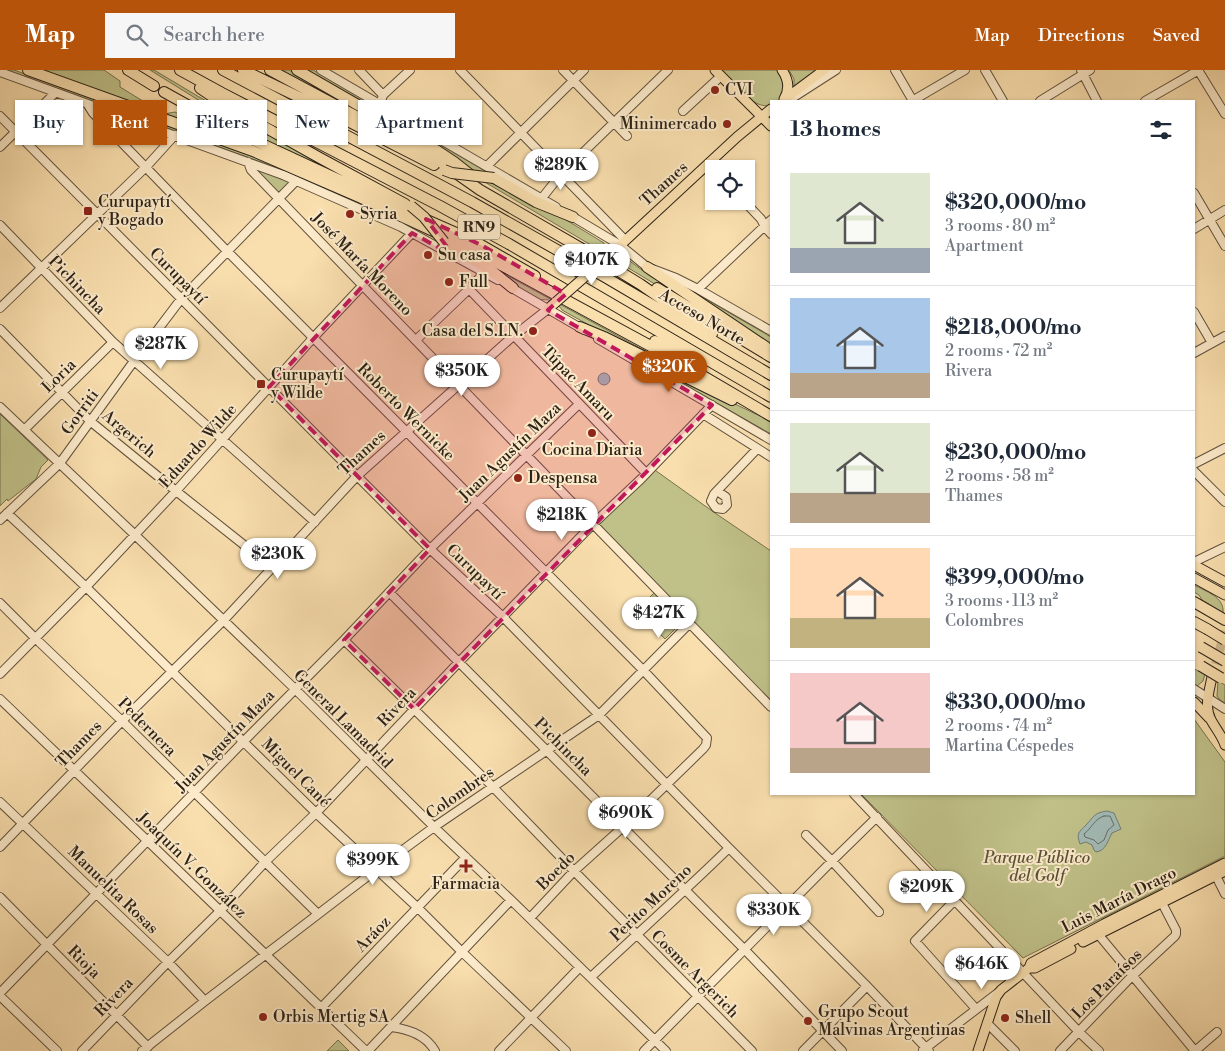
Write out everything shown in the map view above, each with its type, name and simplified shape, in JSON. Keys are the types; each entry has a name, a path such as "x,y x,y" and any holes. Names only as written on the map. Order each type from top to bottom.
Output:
{"highway":[{"path":"28,70 253,151 468,247 669,356 770,416"},
{"path":"128,70 154,86"},
{"path":"175,70 222,103 411,206 424,217 444,242 493,272 514,288"},
{"name":"RN9","path":"180,70 222,94 440,206 509,244 770,396"},
{"name":"Acceso Norte","path":"223,70 472,202 769,374"},
{"path":"242,70 444,170 452,173 494,178 536,202 573,217"},
{"path":"270,70 436,159 480,190 640,284 769,374"},
{"path":"297,70 436,150 480,182 590,246 770,356"},
{"path":"164,92 236,132 463,236 658,343 750,384"},
{"path":"647,267 770,349"},
{"path":"580,327 770,417"},
{"path":"1195,603 1221,618"},
{"path":"1195,623 1225,640"},
{"path":"1197,645 1225,661"},
{"path":"1197,664 1220,678"}],"main road":[{"path":"782,70 789,84 784,100"},
{"path":"785,100 824,70"},
{"path":"718,73 770,125"},
{"path":"751,106 758,109 770,109"},
{"name":"Thames","path":"716,160 770,110"},
{"name":"Thames","path":"548,309 705,170"},
{"path":"1195,565 1225,582"},
{"path":"1195,579 1225,595"},
{"path":"1211,720 1207,708 1207,699 1220,678"},
{"path":"1195,703 1211,720 1224,741"},
{"path":"1224,741 1223,732 1225,726"},
{"name":"Luis María Drago","path":"1001,990 1032,963 1104,924 1225,863"},
{"name":"Luis María Drago","path":"1026,970 1035,968 1098,934 1221,873"},
{"path":"978,1051 996,997 1001,990"}],"street":[{"path":"321,70 372,100"},
{"path":"358,70 383,95"},
{"path":"382,100 383,95 410,70"},
{"path":"460,70 561,174 622,243 647,267 698,289 770,330"},
{"path":"563,70 627,136"},
{"path":"486,166 584,70"},
{"path":"542,198 561,174 668,70"},
{"path":"786,100 836,70"},
{"path":"895,70 912,100"},
{"path":"915,100 965,70"},
{"path":"985,70 1002,100"},
{"path":"1147,100 1198,70 1225,114"},
{"path":"1042,100 1085,71 1098,100"},
{"path":"0,72 248,162 412,232 514,288 624,355 770,439"},
{"path":"683,111 718,73"},
{"path":"48,100 55,93"},
{"name":"Roberto Wernicke","path":"88,105 93,113 227,251 644,671 707,738"},
{"name":"Curupaytí","path":"0,116 15,132"},
{"path":"0,146 15,132"},
{"path":"0,308 146,167 175,136"},
{"name":"Curupaytí","path":"28,145 430,549 503,618 866,986 925,1050"},
{"path":"450,145 573,217 622,243"},
{"name":"José María Moreno","path":"248,162 252,170 770,706"},
{"name":"Gorriti","path":"0,520 60,463 181,299 296,181"},
{"path":"1195,195 1225,246"},
{"path":"745,210 756,222 765,227"},
{"path":"752,210 770,233"},
{"path":"1195,228 1225,210"},
{"path":"698,289 770,221"},
{"name":"Pichincha","path":"0,225 113,342 315,522"},
{"name":"Eduardo Wilde","path":"0,674 86,587 176,491 313,338 412,232"},
{"path":"416,340 484,273"},
{"name":"Túpac Amaru","path":"469,289 646,473"},
{"name":"Thames","path":"0,847 122,721 223,621 357,476 459,384 548,309"},
{"path":"1195,314 1212,343"},
{"name":"Argerich","path":"0,329 90,421 273,568"},
{"path":"1195,352 1225,336"},
{"name":"Loria","path":"24,430 113,342"},
{"name":"Juan Agustín Maza","path":"0,994 430,549 579,404"},
{"name":"Rivera","path":"82,1051 220,911 265,862 316,813 593,524 641,479 712,405"},
{"name":"General Lamadrid","path":"0,407 295,689 434,827 666,1051"},
{"path":"703,414 770,456"},
{"path":"717,491 757,448"},
{"path":"1195,463 1225,448"},
{"path":"1195,472 1225,502"},
{"name":"Miguel Cané","path":"7,513 86,587 316,813 418,908 566,1051"},
{"path":"1195,563 1225,547"},
{"name":"Pichincha","path":"389,592 745,949 842,1051"},
{"name":"Pedernera","path":"0,603 318,914"},
{"name":"Colombres","path":"145,1049 265,954 434,827 599,716 690,623"},
{"name":"Cosme Argerich","path":"344,640 493,787 752,1051"},
{"path":"1195,690 1225,710"},
{"name":"Joaquín V. González","path":"0,699 367,1051"},
{"name":"Boedo","path":"530,918 574,871 623,827 703,749 707,738"},
{"path":"855,795 955,900 1026,970 1079,1032 1099,1051"},
{"name":"Manuelita Rosas","path":"0,802 168,962 205,1001"},
{"path":"644,1051 877,817"},
{"path":"806,835 879,912"},
{"name":"Perito Moreno","path":"591,977 729,848"},
{"name":"Aráoz","path":"321,1008 466,857"},
{"path":"1221,873 1225,894"},
{"name":"Rioja","path":"0,897 116,1015 145,1049"},
{"path":"367,1051 511,900"},
{"path":"955,900 915,941 976,1009"},
{"name":"Los Paraísos","path":"1060,1051 1132,976 1175,936 1176,930 1162,903"},
{"path":"1098,934 1195,1051 1217,1032"},
{"path":"498,1051 580,967"},
{"path":"803,1051 866,986"},
{"name":"Luis María Drago","path":"925,1050 1001,990"},
{"path":"0,994 57,1051"},
{"path":"987,1023 1015,1051"},
{"path":"391,1027 402,1028 415,1033 426,1040 435,1051"}],"highlighted area":[{"path":"426,219 481,245 566,294 548,310 712,405 414,709 344,640 430,549 269,387 412,233 454,256"}],"green space":[{"path":"2,70 14,70 98,100 93,100 93,103"},
{"path":"39,70 104,70 120,81 120,87 141,100 124,100"},
{"path":"150,70 154,70 204,100 198,100"},
{"path":"276,70 289,70 342,100 333,100"},
{"path":"306,70 313,70 364,100 358,100 358,103"},
{"path":"721,70 778,70 784,77 784,96 781,100 770,100 770,105 765,106 754,102"},
{"path":"789,70 819,70 794,89 794,79"},
{"path":"348,104 358,109 358,113 348,108"},
{"path":"175,112 177,113 177,119 167,115 167,113"},
{"path":"167,125 177,128 177,133 167,129"},
{"path":"267,134 277,140 277,145 287,145 367,188 315,168 267,143"},
{"path":"212,145 223,145 275,165 374,208 374,210 400,222 273,167"},
{"path":"426,145 441,145 604,243 604,249 601,251"},
{"path":"257,168 290,183 278,194 255,169"},
{"path":"623,256 650,276 672,288 741,336 615,260"},
{"path":"475,258 706,384 621,343 562,310 552,301 535,298"},
{"path":"690,290 770,336 770,343"},
{"path":"629,353 770,421 770,433"},
{"path":"0,414 48,460 41,467 36,479 0,506"},
{"path":"652,468 770,550 770,700 599,525"},
{"path":"1195,585 1218,599 1223,607 1223,613 1202,600 1195,593"},
{"path":"656,591 683,621 665,639 637,610"},
{"path":"1195,669 1205,674 1203,681 1197,686 1195,685"},
{"path":"1218,681 1225,685 1225,703 1217,696"},
{"name":"Parque Público del Golf","path":"1195,720 1225,762 1225,856 1023,958 862,795 1195,795"},
{"path":"338,1040 349,1051 327,1051"}],"water":[{"path":"602,373 606,373 610,379 606,385 602,385 598,381 598,377"},
{"path":"1107,811 1114,813 1121,829 1112,833 1102,850 1096,852 1092,845 1086,842 1080,844 1078,835 1080,831 1096,814"}],"tunnel":[{"path":"1212,677 1225,631"}],"place":[{"name":"CVI","path":"715,90"},
{"name":"Minimercado","path":"727,124"},
{"name":"Curupaytí y Bogado","path":"88,211"},
{"name":"Syria","path":"350,214"},
{"name":"Su casa","path":"428,255"},
{"name":"Full","path":"449,282"},
{"name":"Casa del S.I.N.","path":"533,331"},
{"name":"Curupaytí y Wilde","path":"261,384"},
{"name":"Cocina Diaria","path":"592,433"},
{"name":"Despensa","path":"518,478"},
{"name":"Farmacia","path":"466,866"},
{"name":"Orbis Mertig SA","path":"263,1017"},
{"name":"Shell","path":"1005,1018"},
{"name":"Grupo Scout Malvinas Argentinas","path":"808,1021"}]}
